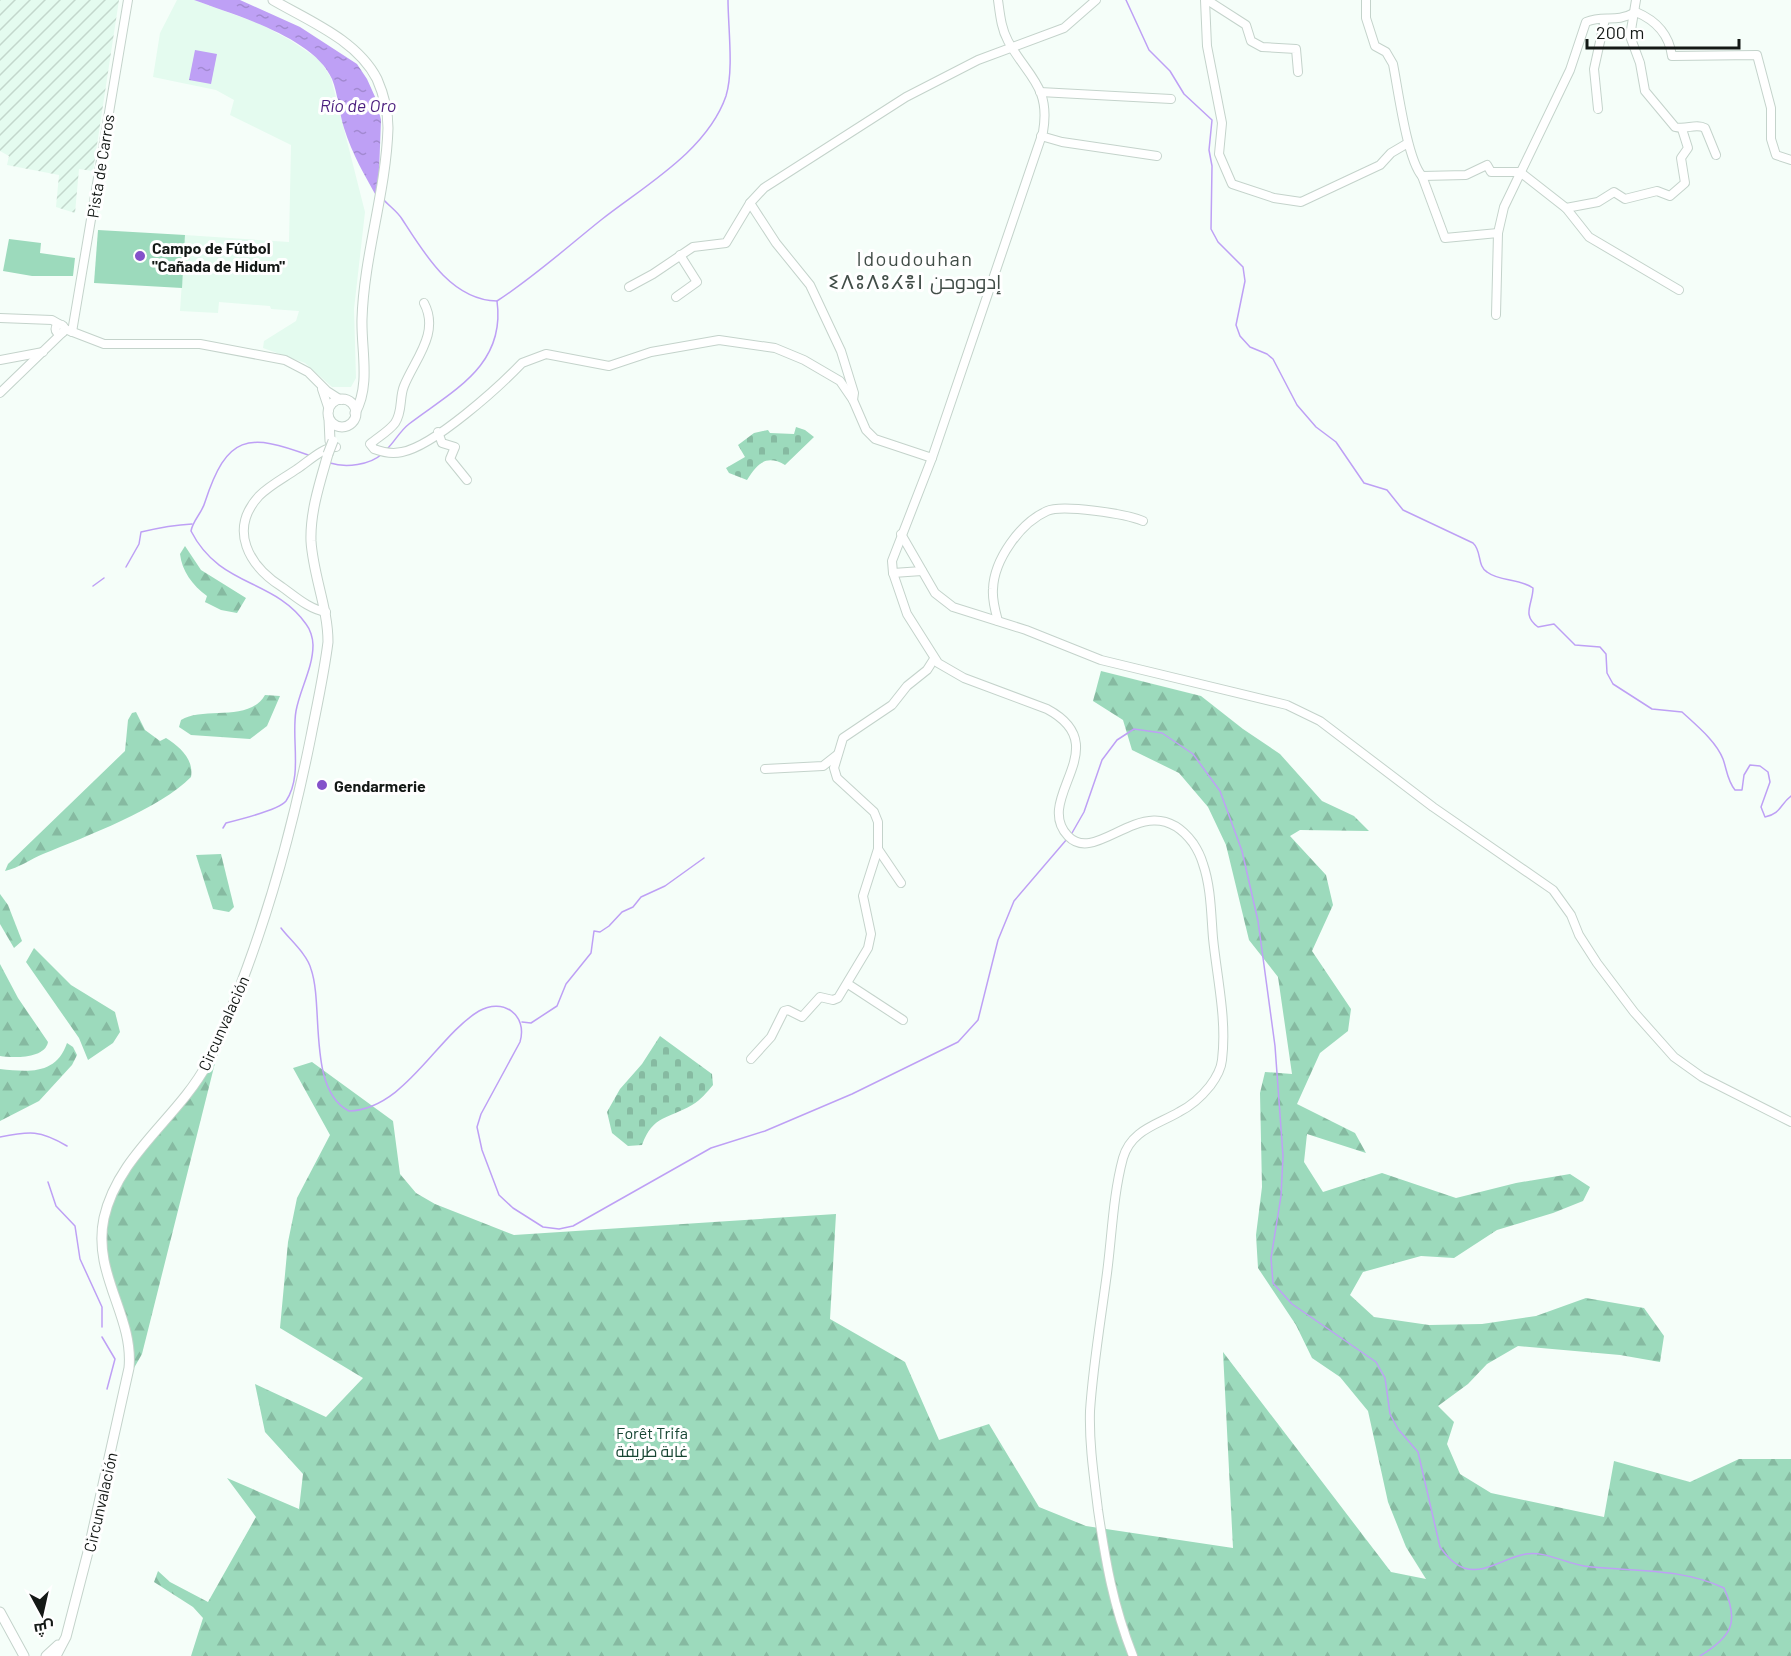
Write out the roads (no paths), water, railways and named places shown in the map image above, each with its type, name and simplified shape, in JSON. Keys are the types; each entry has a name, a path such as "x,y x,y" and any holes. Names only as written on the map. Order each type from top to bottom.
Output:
{"main road":[{"path":"273,0 343,41 368,65 385,101 388,128 386,147 362,317 363,392 352,422 344,427 333,443"},
{"path":"333,443 329,414 334,402 343,400 360,388 363,370"},
{"path":"343,400 351,403 355,413"},
{"path":"329,414 334,424 344,427"},
{"name":"Circunvalación","path":"56,1656 66,1637 99,1505 129,1362 125,1329 104,1268 102,1245 104,1218 126,1170 207,1065 252,954 284,857 296,811 326,658 328,636 326,612 311,542 312,522 321,479 333,443"},
{"path":"0,1612 22,1652 35,1656"},
{"path":"46,1656 66,1637"}],"street":[{"name":"Pista de Carros","path":"61,329 128,0"},
{"path":"998,0 1003,30 1011,46 1035,77 1045,121 932,458 892,561 893,573 907,614 934,659 957,675 1047,709 1064,720 1073,735 1077,748 1075,765 1060,805 1061,824 1070,838 1092,844 1133,824 1153,820 1171,826 1191,841 1206,873 1222,1018 1222,1056 1218,1074 1194,1102 1144,1130 1129,1144 1121,1165 1092,1393 1090,1438 1108,1578 1117,1615 1133,1656"},
{"path":"629,287 693,246 726,243 750,203 775,179 906,97 1011,46 1064,28 1096,0"},
{"path":"1206,0 1246,25 1251,41 1262,47 1296,49 1298,72"},
{"path":"1206,0 1207,46 1222,123 1219,154 1232,184 1274,198 1301,202 1380,165 1390,153 1408,143"},
{"path":"1366,0 1366,18 1375,46 1386,52 1393,64 1408,143 1416,170 1422,176 1445,238 1498,233"},
{"path":"1636,0 1636,12 1630,36 1640,63 1645,92 1675,127 1682,129 1700,125 1705,128 1716,155"},
{"path":"1496,315 1498,233 1504,207 1570,70 1586,22 1594,18 1622,19 1636,12 1650,18 1664,32 1672,56 1757,55 1771,108 1771,139 1776,154 1791,160"},
{"path":"1598,109 1594,69 1605,19"},
{"path":"1040,92 1171,99"},
{"path":"1566,208 1598,202 1614,192 1625,199 1657,191 1670,196 1685,183 1681,158 1688,148 1682,129"},
{"path":"1041,136 1062,142 1157,156"},
{"path":"1422,176 1466,175 1486,165 1491,172 1520,172 1566,208 1589,237 1679,290"},
{"path":"750,203 776,243 810,285 841,351 854,393 853,400"},
{"path":"676,297 698,282 680,255"},
{"path":"424,303 431,320 429,333 404,386 402,403 395,422 370,444 379,451 407,451 482,401 522,363 533,357 554,355 609,366 651,352 719,340 775,348 804,360 840,381 853,400 870,436 897,449 932,458"},
{"path":"0,318 47,320 61,329 112,345 200,344 249,352 293,363 343,400"},
{"path":"0,393 45,350 61,329"},
{"path":"0,360 45,350"},
{"path":"320,385 329,414"},
{"path":"438,432 442,443 455,447 450,459 467,480"},
{"path":"326,612 312,609 269,578 253,562 244,539 245,518 255,501 333,443"},
{"path":"998,621 993,600 993,582 1006,552 1033,520 1048,510 1106,512 1130,515 1143,521"},
{"path":"901,534 935,593 947,604 1094,658 1287,705 1320,721 1433,807 1552,890 1571,915 1579,935 1597,963 1634,1012 1674,1057 1701,1077 1791,1122"},
{"path":"893,573 922,571"},
{"path":"751,1059 771,1037 784,1011 788,1010 802,1017 820,997 834,1000 838,998 871,940 863,896 878,849 876,817 867,804 837,778 834,768 843,738 892,705 907,686 927,670 934,659"},
{"path":"765,769 815,767 827,764 837,755"},
{"path":"878,849 901,883"},
{"path":"848,984 903,1020"}],"water":[{"name":"Río de Oro","path":"194,0 240,0 300,27 357,64 376,99 381,120 378,199 351,147 342,122 332,79 323,64 308,51 271,29"},
{"path":"195,50 217,54 211,84 189,80"}],"waterway":[{"path":"383,199 400,216 430,260 453,284 481,299 497,301 672,166 704,134 717,116 728,86 730,74 728,0"},
{"path":"1126,0 1149,50 1170,71 1184,94 1212,120 1209,150 1212,166 1211,229 1218,242 1243,267 1245,281 1236,325 1240,336 1250,347 1273,359 1297,405 1316,427 1336,442 1364,483 1387,490 1403,510 1473,543 1478,550 1482,566 1487,572 1533,588 1529,614 1533,623 1538,627 1554,624 1575,645 1600,647 1606,654 1607,673 1613,684 1652,709 1682,712 1716,746 1735,790 1742,790 1744,775 1750,765 1760,766 1768,772 1770,782 1761,807 1765,817 1777,811 1791,796"},
{"path":"388,448 406,427 458,388 484,360 493,343 498,324 497,301"},
{"path":"223,828 226,823 282,804 291,791 295,769 296,711 311,662 313,642 307,626 293,609 279,598 217,563 203,549 191,531 222,463 231,452 242,445 255,442 271,444 311,456"},
{"path":"330,463 358,464 371,461 382,454"},
{"path":"126,567 139,544 141,532 192,524"},
{"path":"93,586 104,578"},
{"path":"1072,833 1084,812 1102,760 1117,740 1134,729 1162,733 1193,754 1220,791 1242,851 1258,921 1275,1046 1283,1156 1281,1196 1271,1258 1273,1283 1292,1304 1376,1362 1385,1378 1390,1414 1398,1429 1418,1452 1440,1547 1453,1562 1472,1570 1518,1556 1533,1554 1584,1566 1673,1573 1707,1581 1724,1588 1729,1600 1732,1620 1730,1628 1719,1642 1700,1656"},
{"path":"281,928 309,963 315,985 322,1067 327,1085 336,1100 349,1111 369,1107 387,1098 419,1070 448,1037 479,1011 497,1006 511,1011 517,1017 522,1032 520,1042 481,1114 477,1127 482,1150 499,1195 513,1208 543,1227 559,1229 573,1226 711,1148 765,1131 852,1094 958,1042 978,1020 998,940 1014,901 1067,839"},
{"path":"522,1022 531,1023 557,1006 566,984 591,953 594,931 600,932 622,912 633,907 641,897 665,886 704,858"},
{"path":"0,1137 35,1133 67,1146"},
{"path":"48,1182 56,1206 75,1226 80,1259 102,1307 102,1327"},
{"path":"102,1337 115,1359 107,1389"}],"place":[{"name":"Campo de Fútbol \"Cañada de Hidum\"","path":"140,256"},
{"name":"Gendarmerie","path":"322,785"}],"district":[{"name":"Idoudouhan ⵉⴷⵓⴷⵓⵃⴻⵏ إدودوحن","path":"915,270"}],"park label":[{"name":"Forêt Trifa غابة طريفة","path":"652,1441"}]}
